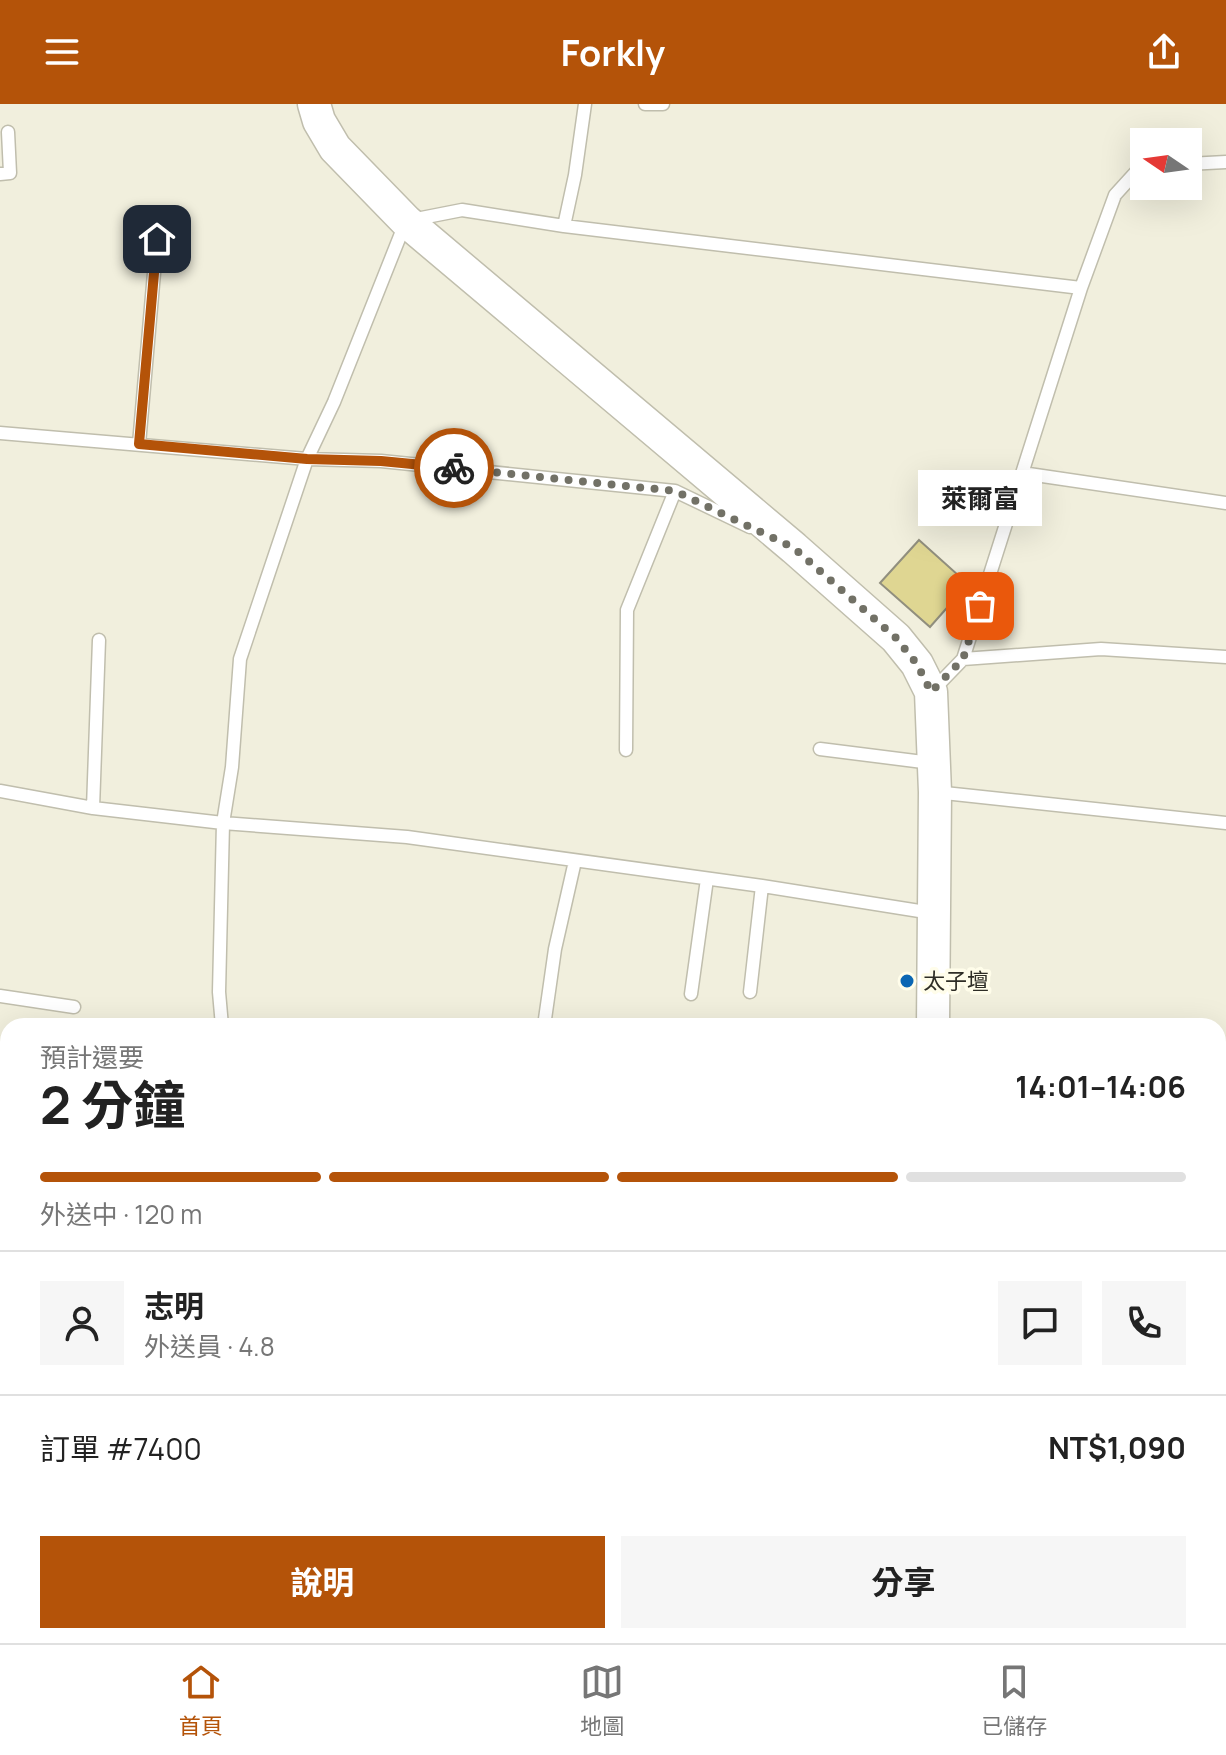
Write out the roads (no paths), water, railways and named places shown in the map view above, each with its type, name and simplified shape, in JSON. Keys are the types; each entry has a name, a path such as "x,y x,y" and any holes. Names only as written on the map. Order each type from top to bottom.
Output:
{"street":[{"path":"314,104 319,121 335,148 406,221 794,548 896,638 917,664 931,692 934,778 933,1018"}],"lane":[{"path":"564,226 585,104"},
{"path":"645,104 663,104"},
{"path":"0,174 10,173 8,132"},
{"path":"1202,163 1226,162"},
{"path":"931,692 963,659 1081,288 1115,195 1130,178"},
{"path":"221,1018 219,992 223,823 232,767 240,659 307,459 334,402 406,221 462,210 564,226 1081,288"},
{"path":"139,444 157,239"},
{"path":"0,433 307,459 381,461 675,491 794,548"},
{"path":"1022,473 1226,503"},
{"path":"626,750 627,610 675,491"},
{"path":"93,808 99,640"},
{"path":"963,659 1101,649 1226,657"},
{"path":"820,749 934,778 1226,823"},
{"path":"0,791 93,808 223,823 407,837 932,913"},
{"path":"545,1018 555,949 575,861"},
{"path":"691,994 707,879"},
{"path":"750,992 762,886"},
{"path":"0,996 74,1007"}],"place":[{"name":"萊爾富","path":"980,606"},
{"name":"太子壇","path":"907,981"}]}
